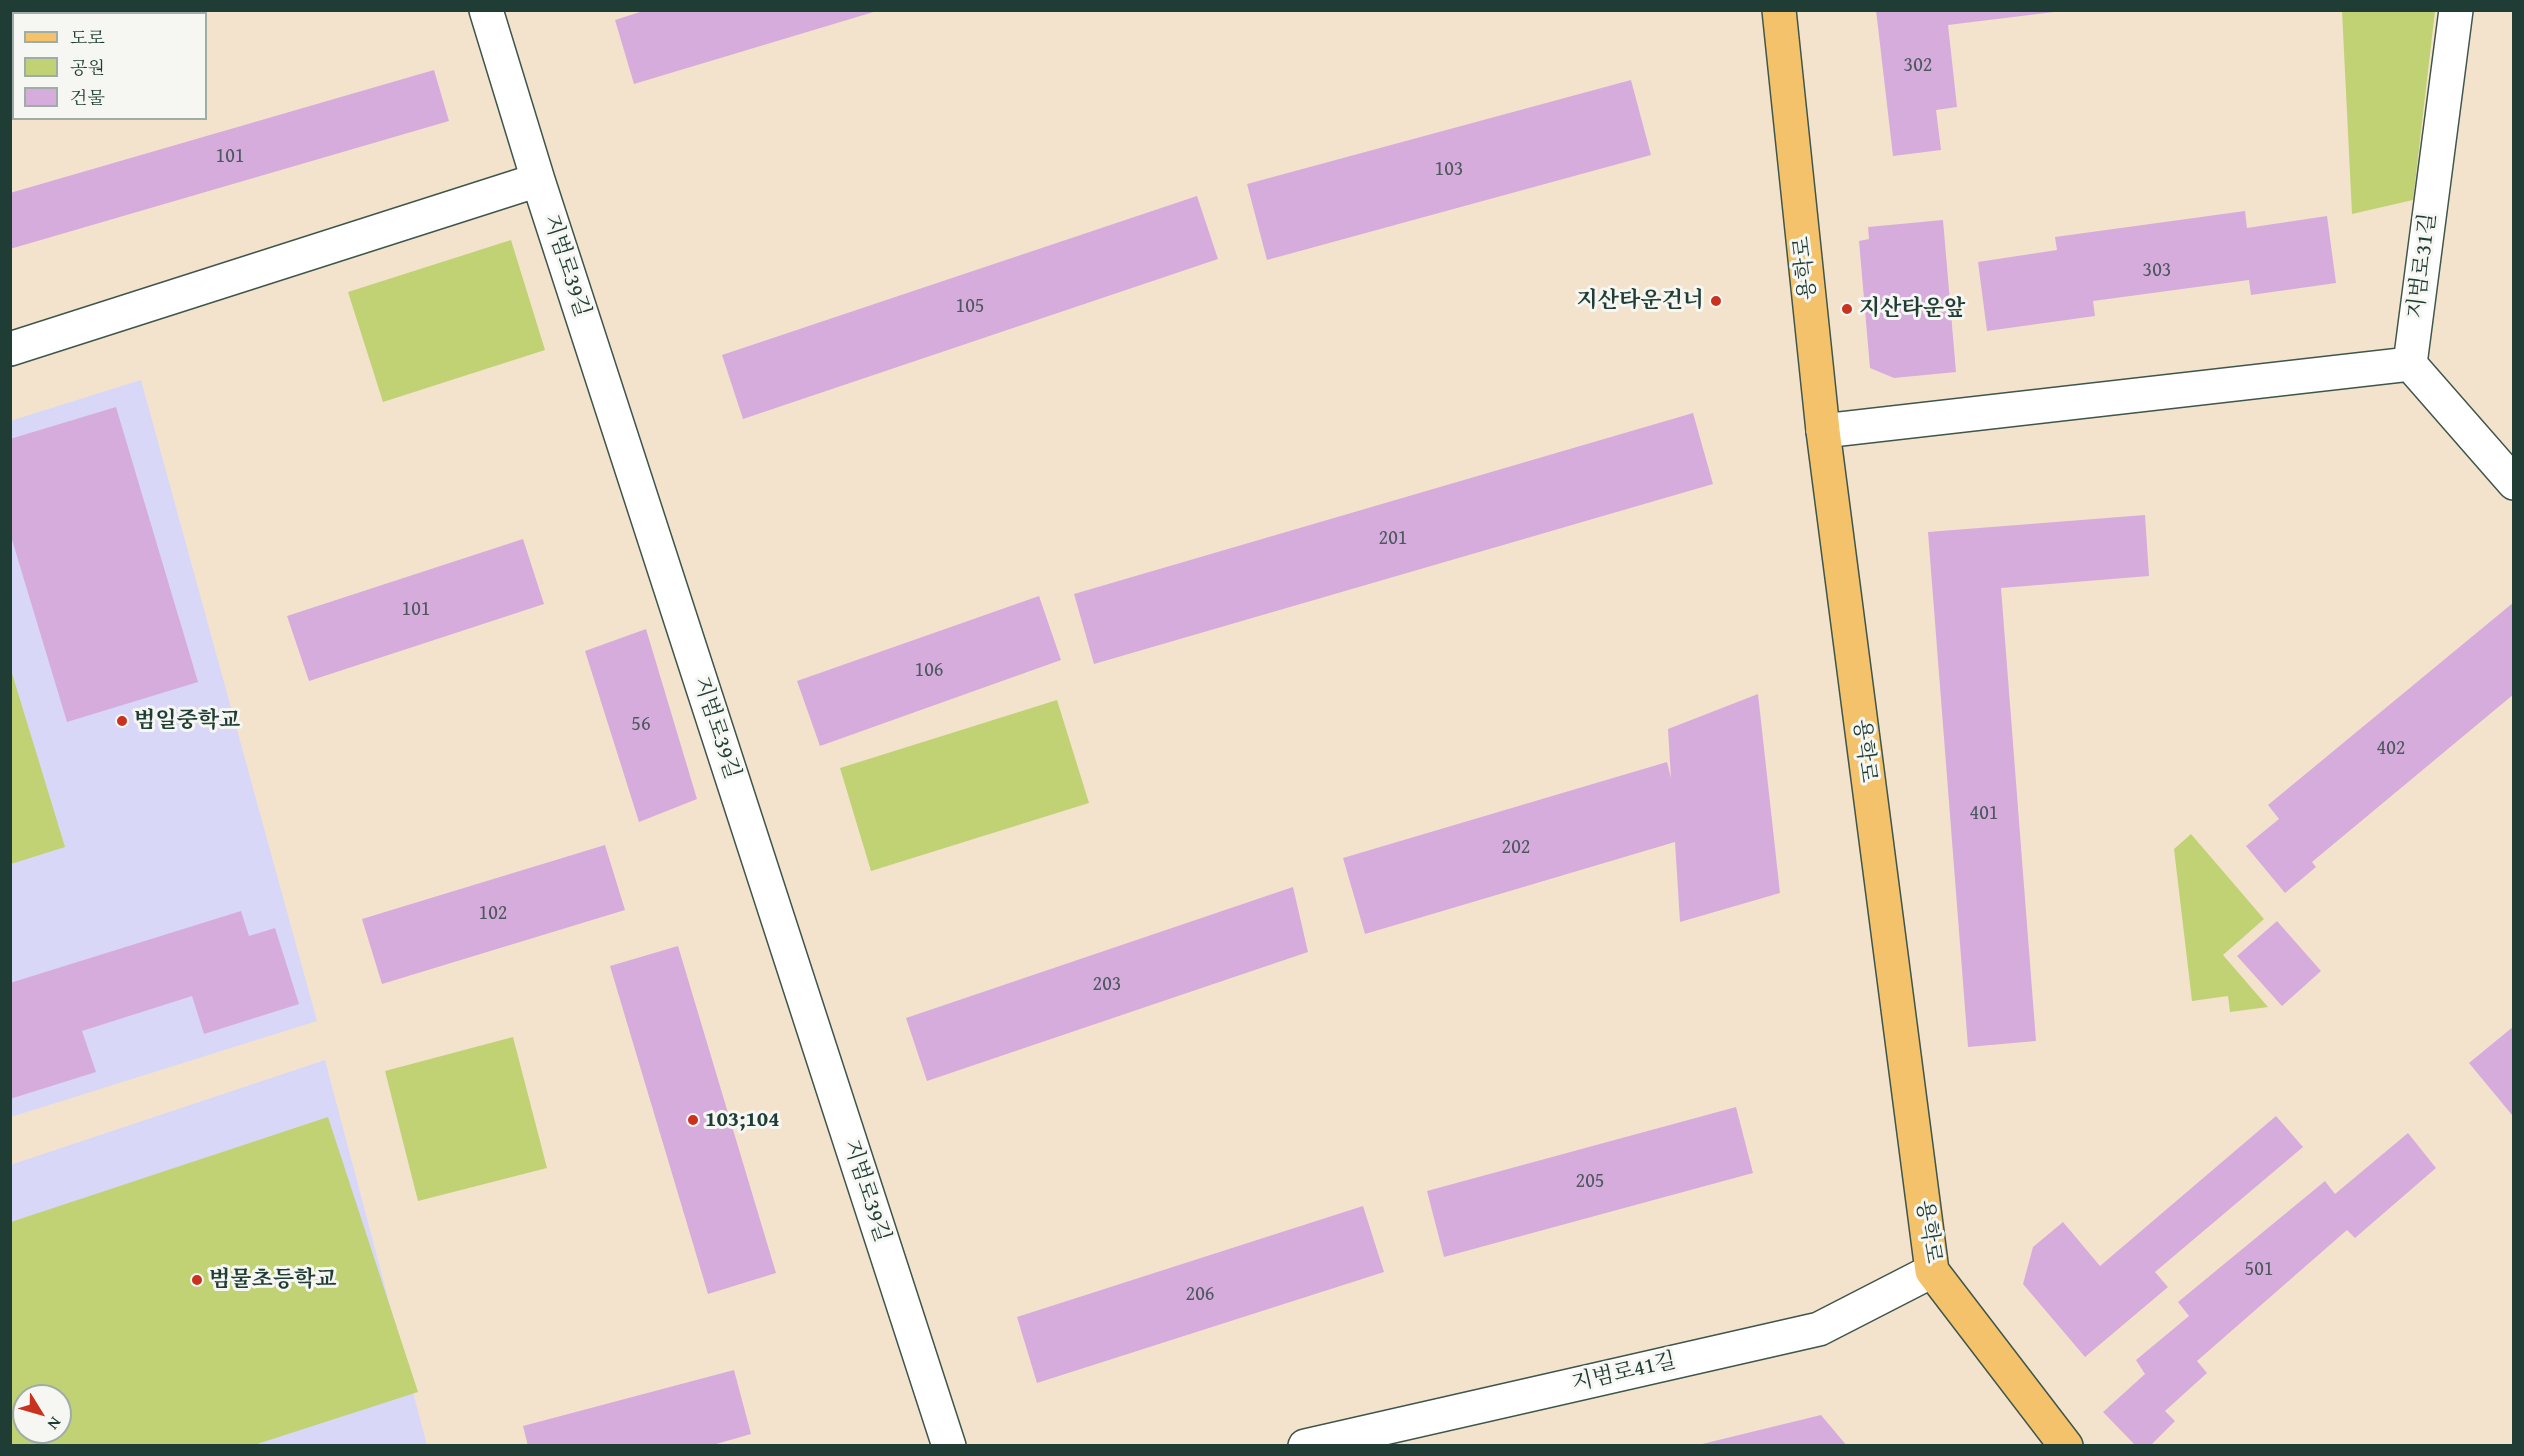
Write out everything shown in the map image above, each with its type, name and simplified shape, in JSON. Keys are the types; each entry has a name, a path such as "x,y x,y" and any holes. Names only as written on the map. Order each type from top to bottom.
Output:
{"main road":[{"name":"용학로","path":"1779,10 1823,431 1932,1271 2066,1446"}],"street":[{"name":"지범로39길","path":"486,10 538,180 949,1446"},
{"name":"지범로31길","path":"2410,364 2456,10"},
{"path":"10,349 538,180"},
{"path":"1823,431 2410,364 2514,483"},
{"name":"지범로41길","path":"1305,1446 1819,1329 1932,1271"}],"shaded area":[{"name":"범일중학교","path":"141,380 317,1021 11,1117 10,421"},
{"name":"범물초등학교","path":"325,1060 427,1445 11,1445 10,1165"}],"green space":[{"path":"2342,11 2435,11 2413,200 2352,214"},
{"path":"511,240 545,350 383,402 348,292"},
{"path":"11,670 65,847 10,864"},
{"path":"1057,700 1089,803 871,871 840,768"},
{"path":"2191,834 2264,919 2223,955 2268,1007 2230,1012 2228,996 2192,1001 2174,849"},
{"path":"513,1037 547,1168 418,1201 385,1071"},
{"name":"범물초등학교","path":"328,1117 418,1392 254,1445 11,1445 11,1222"}],"building":[{"path":"646,10 877,11 634,84 615,20"},
{"path":"1876,10 2054,10 2054,12 1948,25 1957,107 1936,110 1941,150 1893,156"},
{"path":"434,70 449,121 10,249 10,193"},
{"path":"1631,80 1651,155 1267,260 1247,184"},
{"path":"1197,196 1218,259 743,419 722,355"},
{"path":"2245,211 2247,228 2327,216 2336,283 2251,295 2249,280 2093,301 2095,316 1987,331 1978,262 2057,250 2055,237"},
{"path":"1943,220 1956,372 1894,378 1870,368 1859,241 1869,239 1868,227"},
{"path":"116,407 198,682 67,722 10,533 10,439"},
{"path":"1693,413 1713,484 1094,664 1074,594"},
{"path":"2145,515 2149,576 2001,588 2036,1041 1968,1047 1928,532"},
{"path":"523,539 544,604 309,681 287,616"},
{"path":"1039,596 1061,660 820,746 797,681"},
{"path":"2514,602 2514,694 2312,862 2316,867 2285,893 2246,846 2279,819 2268,805"},
{"path":"646,629 697,799 639,822 585,651"},
{"path":"1758,694 1780,893 1680,922 1675,842 1365,934 1343,858 1667,762 1671,778 1668,729"},
{"path":"605,845 625,910 382,984 362,919"},
{"path":"1293,887 1308,952 927,1081 906,1018"},
{"path":"241,911 249,936 275,928 299,1004 204,1034 192,996 82,1031 96,1072 10,1099 10,983"},
{"path":"2277,921 2321,971 2282,1006 2237,956"},
{"name":"103;104","path":"678,946 776,1273 708,1294 610,966"},
{"path":"2514,1026 2514,1114 2512,1115 2469,1063"},
{"path":"1736,1107 1753,1173 1444,1257 1427,1191"},
{"path":"2276,1116 2303,1147 2155,1272 2168,1287 2085,1357 2023,1284 2033,1247 2063,1222 2100,1266"},
{"path":"2408,1133 2436,1168 2355,1238 2347,1230 2197,1361 2207,1373 2165,1411 2175,1421 2150,1446 2136,1446 2103,1412 2145,1374 2136,1360 2189,1316 2178,1302 2325,1181 2335,1194"},
{"path":"1363,1206 1384,1272 1037,1383 1017,1317"},
{"path":"734,1370 751,1434 709,1446 528,1446 523,1426"},
{"path":"1821,1415 1847,1446 1698,1446 1698,1445"}],"place":[{"name":"지산타운건너","path":"1716,301"},
{"name":"지산타운앞","path":"1847,309"},
{"name":"범일중학교","path":"122,721"},
{"name":"103;104","path":"693,1120"},
{"name":"범물초등학교","path":"197,1280"}]}
